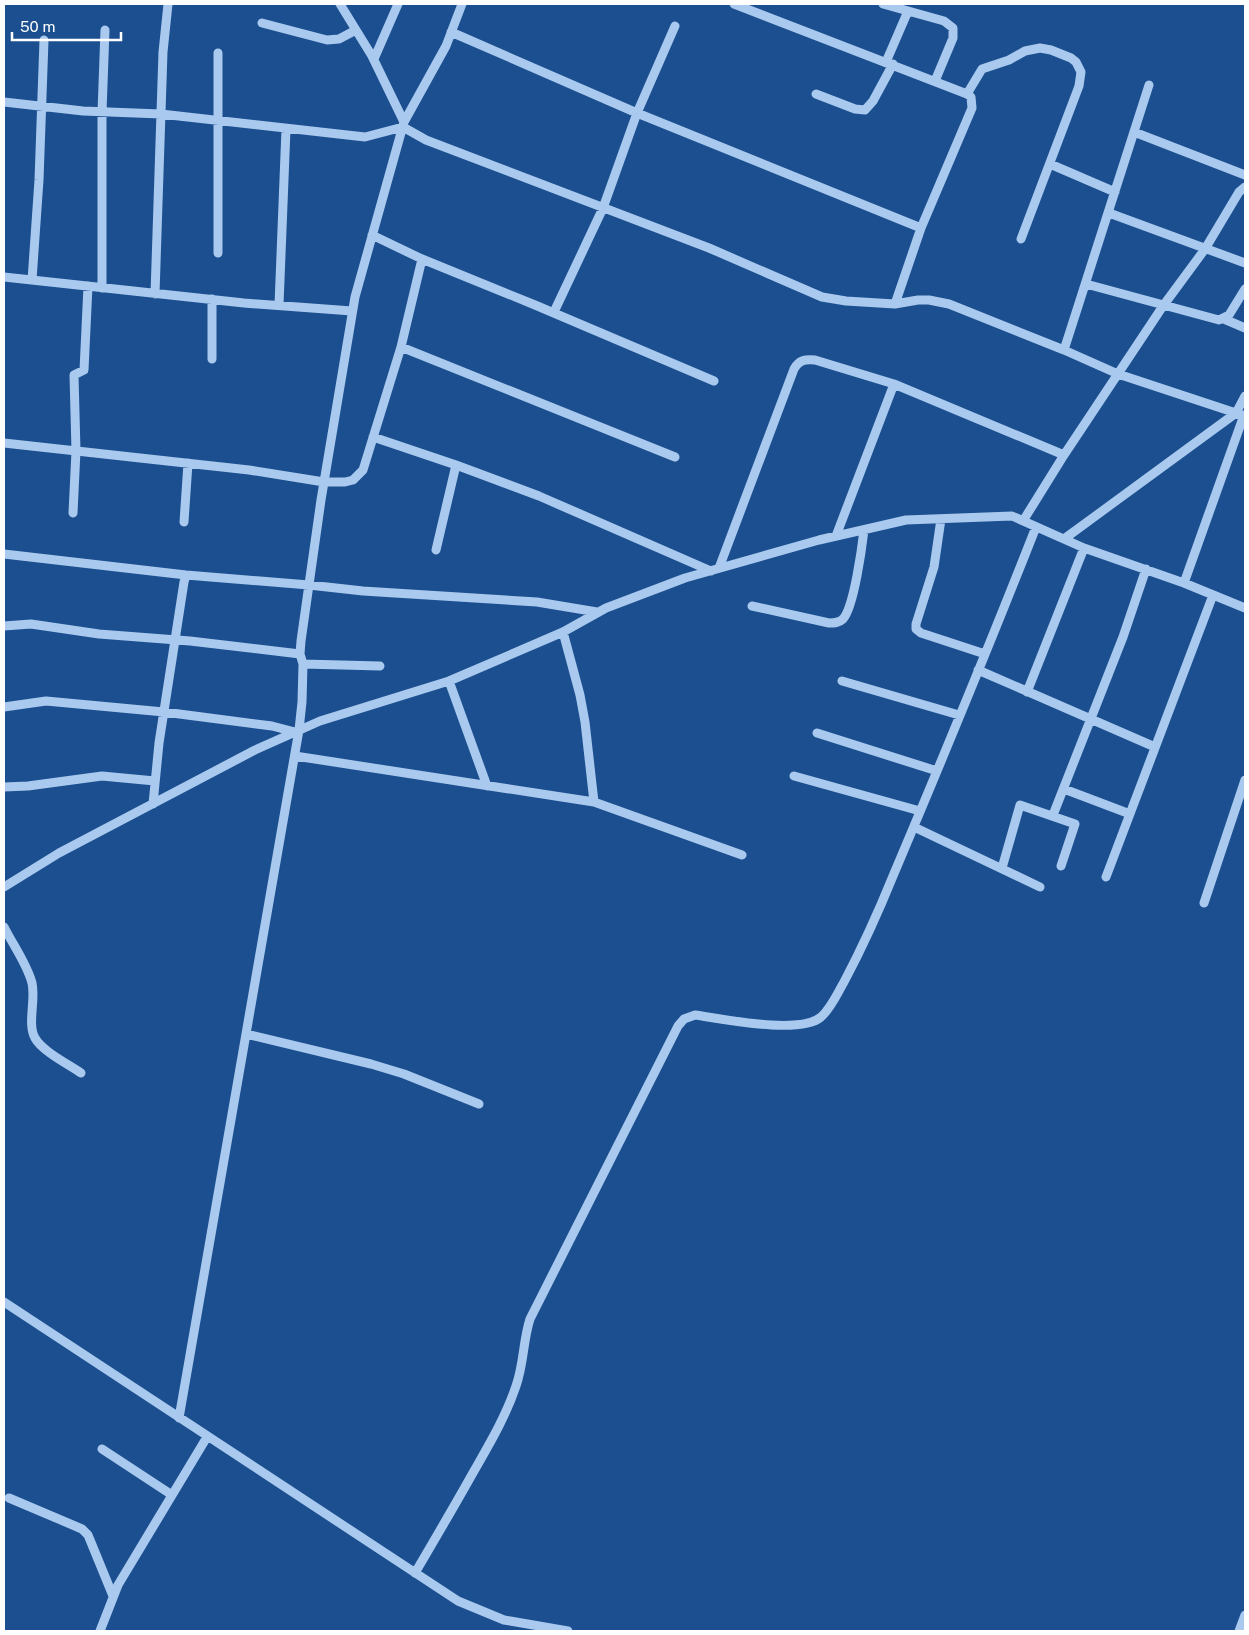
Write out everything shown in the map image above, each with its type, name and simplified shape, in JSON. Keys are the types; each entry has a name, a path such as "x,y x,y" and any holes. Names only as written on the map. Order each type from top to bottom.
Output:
{"street":[{"path":"155,294 163,52 168,4"},
{"path":"340,4 374,59 404,125 426,140 709,248 822,297 846,301 895,304 918,300 949,304 1064,350 1118,374 1242,415"},
{"path":"374,59 398,4"},
{"path":"179,1418 295,756 302,702 303,664 300,654 324,482 352,311 404,125 446,46 462,4"},
{"path":"734,4 967,94 972,101 972,108 920,228 895,304"},
{"path":"883,4 944,21 953,28 953,38 935,81"},
{"path":"816,94 855,110 866,110 873,101 890,63 908,11"},
{"path":"262,23 327,40 339,39 356,30"},
{"path":"554,312 603,208 637,113 675,26"},
{"path":"102,288 102,112 105,30"},
{"path":"451,32 637,113 920,228"},
{"path":"32,280 39,180 44,40"},
{"path":"967,94 982,69 1009,60 1032,49 1051,50 1071,58 1076,62 1081,72 1079,86 1021,239"},
{"path":"218,53 218,252"},
{"path":"1064,350 1149,85"},
{"path":"4,102 102,112 161,114 365,137 404,125"},
{"path":"279,305 286,129"},
{"path":"1134,132 1245,175"},
{"path":"1050,164 1115,192"},
{"path":"1023,521 1064,455 1163,306 1205,249 1239,192 1245,187"},
{"path":"1109,213 1245,263"},
{"path":"372,235 422,259 554,312 714,381"},
{"path":"4,443 250,470 324,482 353,480 363,470 401,347 422,259"},
{"path":"4,277 212,300 352,311"},
{"path":"1086,284 1212,319 1224,319 1245,328"},
{"path":"73,513 76,451 74,375 84,370 88,286"},
{"path":"1224,319 1228,316 1245,289"},
{"path":"212,300 212,358"},
{"path":"401,347 675,457"},
{"path":"715,569 798,363 802,360 815,360 894,384 1064,455"},
{"path":"836,536 894,384"},
{"path":"1184,583 1242,415 1245,396"},
{"path":"1064,539 1242,415"},
{"path":"373,437 456,464 539,496 715,569"},
{"path":"184,522 188,463"},
{"path":"436,550 456,464"},
{"path":"4,887 59,853 255,750 320,721 449,681 563,632 597,612 685,578 836,536 906,520 1012,516 1084,548 1184,583 1245,608"},
{"path":"941,519 934,567 916,629 985,654"},
{"path":"415,1573 508,1409 517,1384 530,1318 678,1026 684,1019 695,1014 776,1025 810,1023 821,1017 833,1002 866,940 937,772 1036,527"},
{"path":"752,606 829,623 842,620 848,611 858,571 864,530"},
{"path":"1027,692 1084,548"},
{"path":"4,554 186,575 363,591 537,602 597,612"},
{"path":"1053,815 1092,720 1146,569"},
{"path":"153,804 164,712 186,575"},
{"path":"1106,876 1213,595"},
{"path":"4,626 31,624 98,634 176,640 300,654"},
{"path":"563,632 580,694 594,802"},
{"path":"303,664 380,666"},
{"path":"978,670 1155,746"},
{"path":"449,681 486,786"},
{"path":"842,681 959,715"},
{"path":"4,707 46,701 164,712 297,731"},
{"path":"817,734 937,772"},
{"path":"295,756 594,802 742,856"},
{"path":"4,787 28,786 102,776 155,781"},
{"path":"794,776 920,811"},
{"path":"1204,903 1243,793 1245,780"},
{"path":"1064,789 1130,814"},
{"path":"1002,868 1020,805 1075,824 1061,866"},
{"path":"914,827 1040,887"},
{"path":"4,927 32,982 34,1005 32,1032 35,1038 40,1045 81,1073"},
{"path":"246,1034 404,1074 479,1104"},
{"path":"4,1302 458,1601 504,1620 568,1631"},
{"path":"100,1631 114,1596 207,1437"},
{"path":"102,1450 172,1495"},
{"path":"8,1498 82,1529 88,1535 114,1596"},
{"path":"1239,1631 1245,1615"}]}
